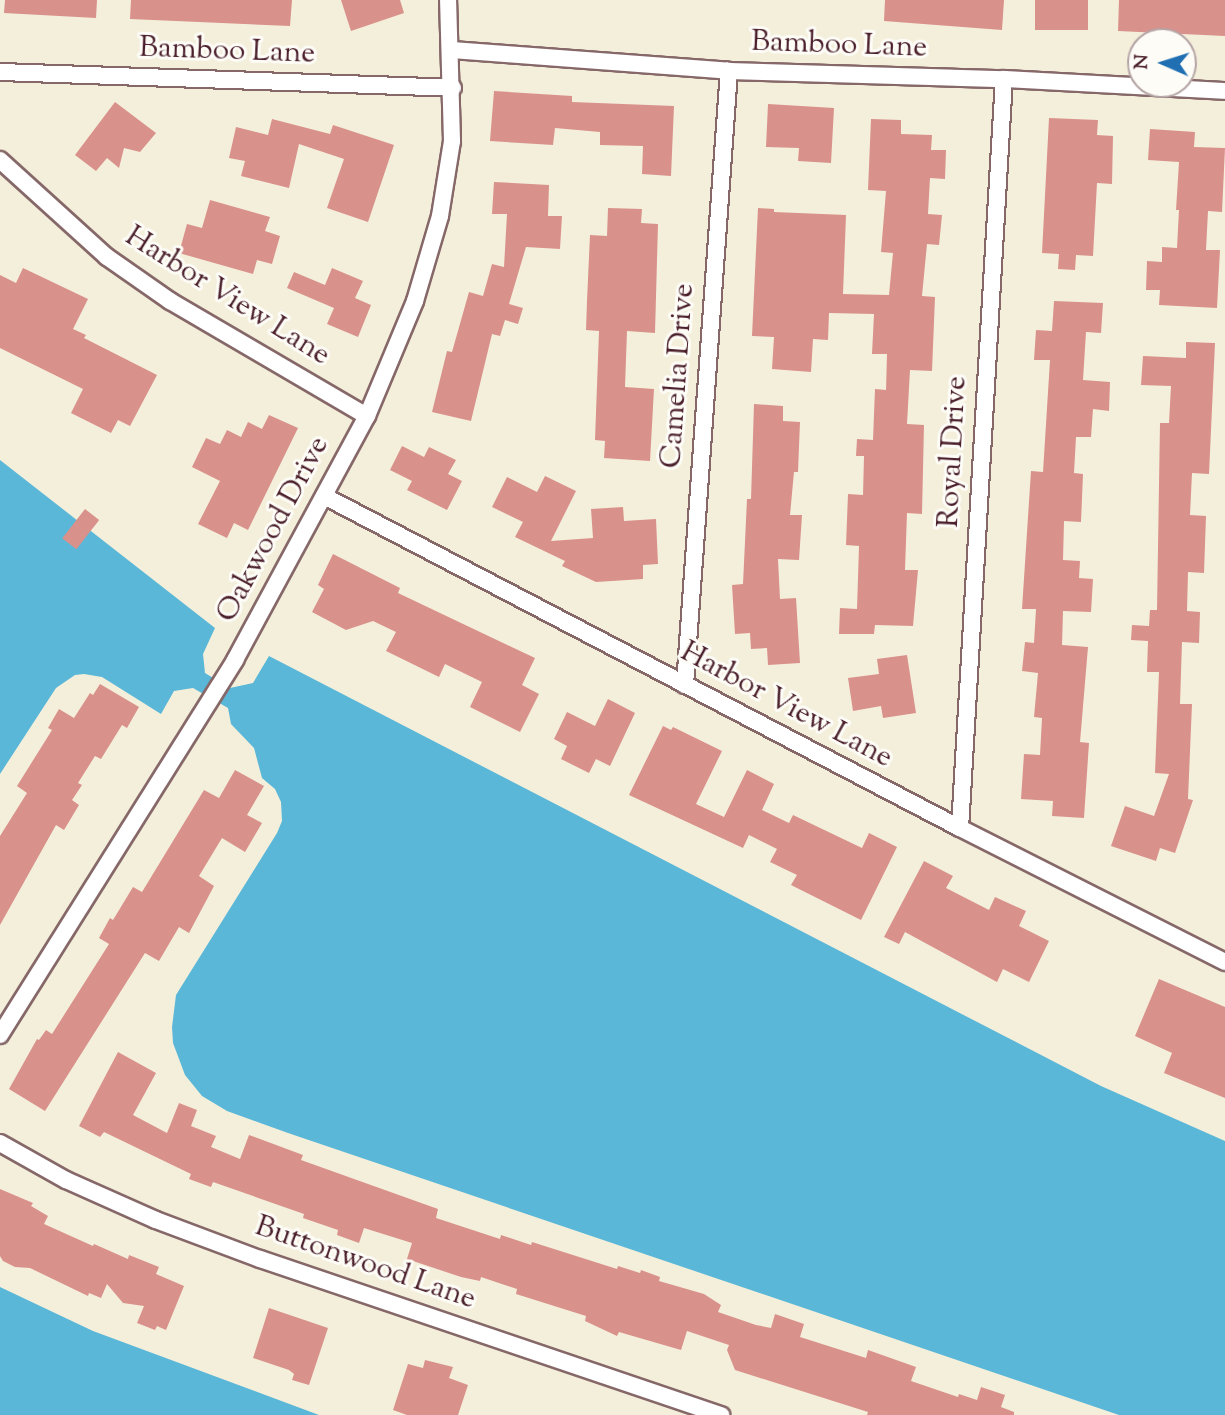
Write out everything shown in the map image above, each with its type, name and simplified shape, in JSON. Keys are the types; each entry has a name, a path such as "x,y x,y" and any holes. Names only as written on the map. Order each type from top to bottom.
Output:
{"street":[{"name":"Oakwood Drive","path":"0,1035 235,660 367,416 415,301 440,216 452,141 453,88 449,0"},
{"name":"Bamboo Lane","path":"452,50 729,71 1004,79 1225,91"},
{"name":"Camelia Drive","path":"685,685 729,71"},
{"name":"Bamboo Lane","path":"0,72 453,88"},
{"name":"Royal Drive","path":"960,828 1004,79"},
{"name":"Harbor View Lane","path":"0,160 107,257 170,301 367,416"},
{"name":"Harbor View Lane","path":"324,496 960,828 1225,962"},
{"name":"Buttonwood Lane","path":"0,1143 66,1180 156,1220 260,1259 721,1415"}],"water":[{"path":"0,460 215,628 203,654 205,673 230,688 253,683 269,656 1101,1086 1225,1141 1225,1415 1119,1415 288,1133 227,1111 202,1096 185,1075 173,1043 176,995 277,833 282,821 281,802 275,789 262,778 254,748 231,724 228,708 193,688 174,691 161,714 102,677 84,674 75,675 56,688 0,774"},
{"path":"0,1287 93,1331 319,1415 0,1415"}],"building":[{"path":"5,0 97,0 96,18 4,13"},
{"path":"131,0 292,0 290,26 130,19"},
{"path":"341,0 400,0 404,13 351,31"},
{"path":"885,0 1004,0 1002,30 884,21"},
{"path":"1035,0 1088,0 1088,30 1035,30"},
{"path":"1119,0 1225,0 1225,36 1197,35 1197,28 1127,28 1127,31 1118,31"},
{"path":"494,91 572,96 572,102 674,106 671,176 642,174 643,146 600,145 600,132 555,128 553,145 490,141"},
{"path":"115,102 156,133 140,152 124,148 119,168 107,158 96,171 75,155"},
{"path":"768,104 834,108 831,163 798,161 799,148 766,147"},
{"path":"1049,118 1098,120 1097,135 1113,136 1112,184 1097,183 1093,256 1076,255 1075,270 1058,269 1059,254 1042,253"},
{"path":"272,119 330,134 333,125 394,145 368,222 327,208 344,159 299,144 289,188 241,176 245,161 229,158 236,127 268,135"},
{"path":"871,119 901,120 901,134 932,135 931,150 946,150 945,179 930,178 928,214 942,215 939,245 927,244 922,296 935,297 932,371 910,370 907,424 924,425 922,514 907,513 905,570 918,570 913,626 875,625 874,634 839,634 840,608 857,609 859,546 846,545 848,494 863,495 864,456 856,456 857,439 873,440 875,389 886,390 887,354 872,354 874,314 829,313 828,340 813,339 811,372 772,369 774,337 752,336 758,208 774,209 774,212 846,215 843,294 889,295 893,253 881,252 886,191 868,190"},
{"path":"1150,129 1195,132 1194,147 1225,148 1222,212 1208,211 1206,250 1220,250 1217,308 1159,305 1160,290 1146,290 1147,261 1162,262 1162,247 1177,248 1179,210 1176,210 1179,162 1148,160"},
{"path":"494,182 549,185 548,216 562,216 560,249 526,247 509,304 523,308 518,324 505,320 500,336 492,334 471,421 432,412 447,351 452,352 469,292 483,296 492,264 504,267 507,214 492,214"},
{"path":"210,200 270,217 265,231 280,236 272,264 257,260 253,274 179,253 187,224 202,228"},
{"path":"608,208 642,209 641,223 658,224 655,333 627,331 625,387 654,389 650,461 604,458 605,441 595,440 599,331 586,330 590,235 607,236"},
{"path":"23,268 88,299 73,329 86,335 84,338 157,375 130,426 118,420 111,433 71,413 83,389 0,348 0,275 16,283"},
{"path":"332,268 363,281 355,298 371,305 358,337 327,324 334,308 287,288 294,272 325,285"},
{"path":"1054,301 1103,303 1101,333 1086,332 1083,380 1110,382 1109,411 1093,409 1091,437 1076,437 1074,473 1083,474 1081,522 1064,521 1063,560 1080,561 1079,578 1093,579 1091,612 1063,611 1062,645 1088,647 1080,742 1089,743 1084,818 1052,816 1053,801 1021,799 1024,754 1040,755 1042,718 1034,717 1038,673 1022,671 1025,642 1034,643 1036,609 1022,609 1031,471 1043,472 1050,360 1034,360 1036,330 1052,331"},
{"path":"1186,342 1215,343 1209,474 1192,473 1190,515 1206,516 1204,573 1188,572 1187,611 1200,612 1199,643 1182,642 1180,704 1192,704 1188,799 1193,800 1175,853 1160,848 1156,861 1111,846 1125,806 1154,816 1169,774 1155,773 1159,672 1147,672 1148,641 1131,640 1132,625 1149,626 1150,610 1157,610 1160,423 1169,423 1171,386 1141,385 1143,356 1186,358"},
{"path":"754,404 783,406 783,421 800,422 798,472 794,472 790,515 802,515 799,560 778,559 780,599 796,598 800,663 768,665 767,648 751,649 750,633 735,634 732,585 743,584 747,499 751,499"},
{"path":"269,415 298,428 248,530 234,523 227,538 198,524 220,481 192,467 206,438 220,444 227,430 241,437 248,422 262,429"},
{"path":"402,446 424,457 429,447 456,460 448,474 462,481 447,510 407,490 412,481 390,470"},
{"path":"545,476 576,491 551,541 593,538 591,509 623,507 624,521 656,519 658,564 643,565 643,579 596,582 562,566 565,561 515,537 523,522 492,507 507,477 537,492"},
{"path":"85,509 99,520 76,549 62,538"},
{"path":"333,554 400,588 398,593 535,658 522,685 539,694 520,732 470,707 482,682 445,664 439,677 386,651 396,632 373,621 346,630 312,612 324,589 318,585"},
{"path":"907,655 916,713 883,718 881,706 853,711 848,678 879,674 877,659"},
{"path":"100,684 139,707 127,728 122,725 101,759 95,756 78,783 82,785 72,800 79,805 64,830 56,825 0,925 0,836 27,793 17,786 52,730 48,728 59,709 74,718 90,693 93,695"},
{"path":"608,699 635,713 610,766 596,759 589,773 561,759 567,746 554,739 567,712 595,726"},
{"path":"663,726 671,730 673,727 722,751 696,804 724,817 747,770 774,784 762,810 789,823 793,815 862,848 869,833 897,847 861,920 791,885 797,875 770,862 777,849 749,835 743,848 629,795"},
{"path":"235,770 264,786 247,815 262,823 245,852 222,838 199,876 214,886 189,933 179,927 159,961 145,953 45,1111 9,1089 37,1039 39,1040 46,1030 52,1034 109,944 99,938 110,918 113,920 133,887 142,892 204,790 219,798"},
{"path":"924,861 953,876 946,888 989,910 995,897 1026,911 1019,926 1049,941 1029,982 1003,969 997,982 905,932 899,944 884,937"},
{"path":"1159,979 1225,1007 1225,1098 1164,1073 1172,1053 1135,1036"},
{"path":"118,1052 156,1073 133,1115 167,1133 179,1103 197,1110 191,1126 216,1136 211,1147 240,1159 249,1135 303,1155 301,1160 438,1209 436,1218 500,1239 501,1235 531,1245 532,1242 617,1269 618,1266 640,1273 641,1270 660,1277 659,1281 704,1294 721,1305 718,1312 756,1325 771,1328 775,1314 804,1324 800,1337 866,1358 868,1350 916,1367 911,1381 958,1397 959,1394 977,1400 981,1387 1005,1395 1001,1407 1014,1412 1014,1415 867,1415 868,1412 735,1370 727,1350 729,1345 687,1331 681,1350 619,1332 617,1336 585,1321 586,1316 516,1294 517,1289 481,1277 480,1281 461,1277 407,1259 412,1243 364,1228 359,1243 337,1235 338,1230 303,1218 304,1214 213,1182 211,1187 189,1179 191,1174 104,1132 100,1137 79,1126"},
{"path":"0,1189 33,1203 31,1206 48,1216 44,1224 93,1246 94,1244 128,1259 129,1255 159,1267 156,1274 184,1286 166,1330 157,1326 155,1330 137,1323 144,1306 123,1303 107,1284 101,1298 89,1293 88,1296 30,1268 15,1267 3,1261 0,1256"},
{"path":"269,1308 328,1328 309,1385 292,1380 294,1374 289,1370 253,1358"},
{"path":"425,1360 453,1367 449,1378 468,1385 458,1415 407,1415 393,1410 408,1364 423,1368"}]}
